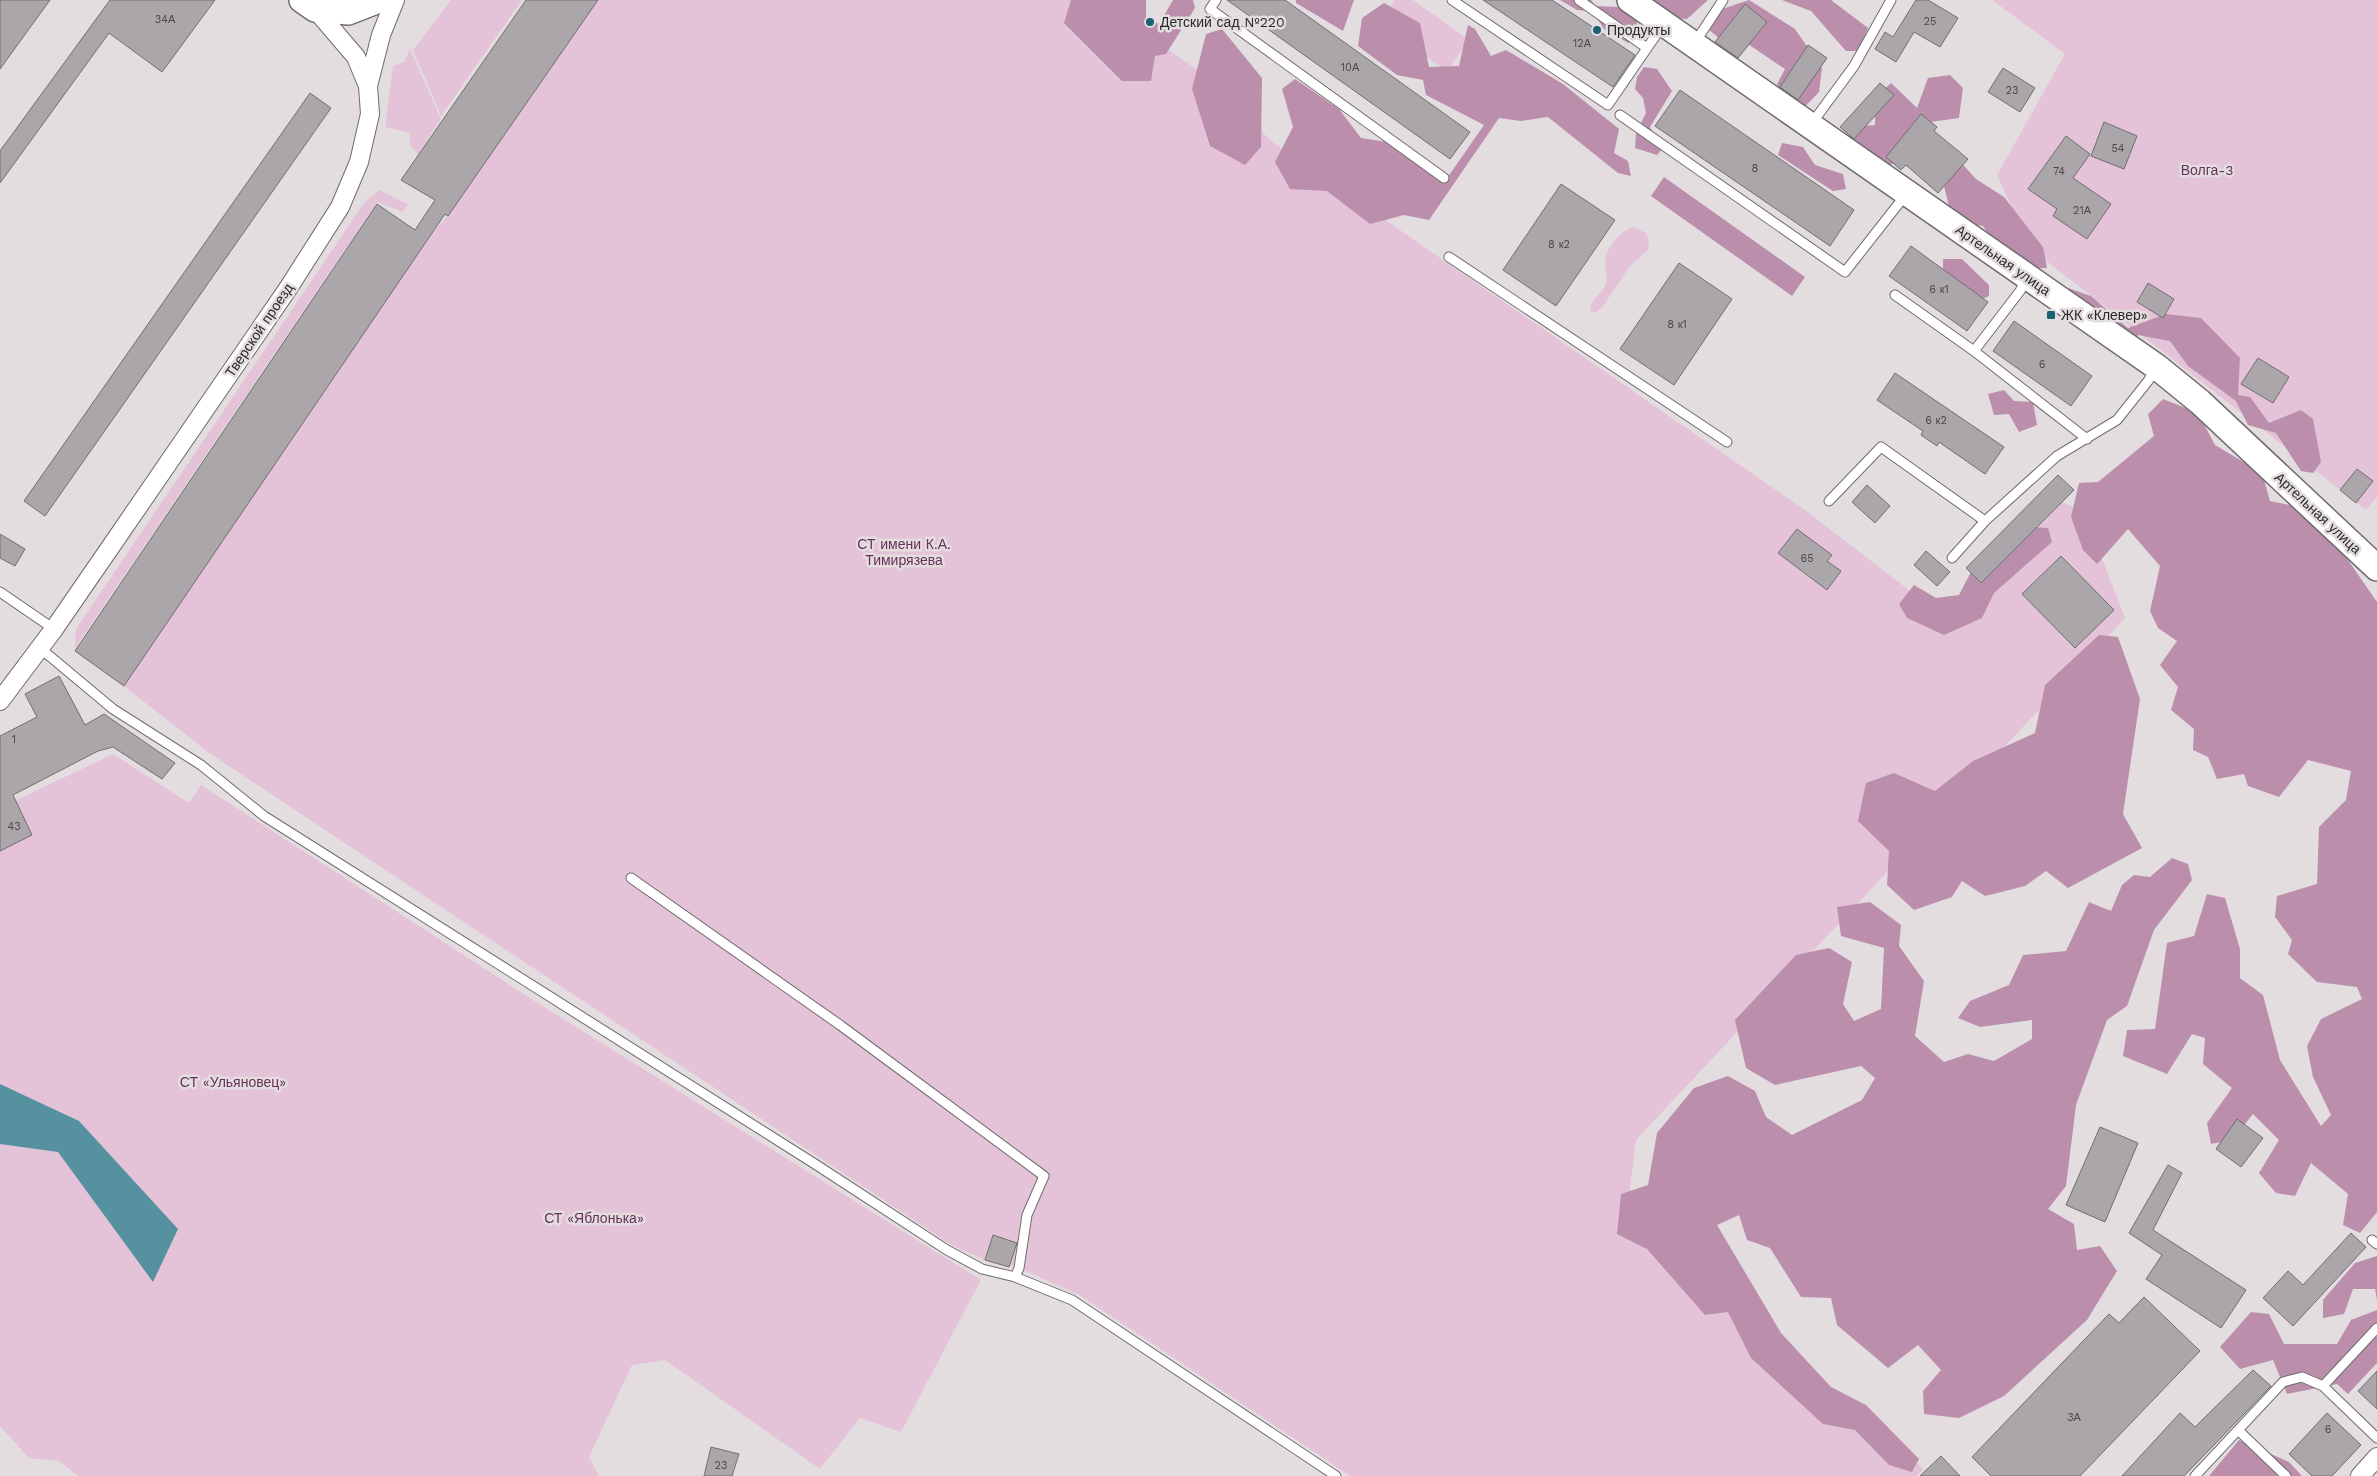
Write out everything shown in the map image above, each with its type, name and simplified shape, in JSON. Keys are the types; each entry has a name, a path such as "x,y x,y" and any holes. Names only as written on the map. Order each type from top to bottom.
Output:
{"street":[{"path":"309,5 348,12 379,0"},
{"name":"Тверской проезд","path":"0,701 54,629 289,287 340,207 359,162 370,114 368,86 381,35 394,0"},
{"name":"Артельная улица","path":"1630,0 2157,367 2200,402 2377,568"},
{"path":"309,5 356,57 368,86"},
{"path":"2360,1476 2377,1457"}],"lane":[{"path":"1216,0 1210,9 1444,178"},
{"path":"1452,0 1608,105 1664,23"},
{"path":"1579,0 1647,48"},
{"path":"1694,44 1723,0"},
{"path":"1810,125 1854,66 1891,0"},
{"path":"1620,115 1845,272 1907,193"},
{"path":"1449,257 1727,442"},
{"path":"1974,350 2020,291 2027,277"},
{"path":"1895,295 1974,350 2087,439"},
{"path":"1952,558 1985,521 2057,456 2117,420 2157,367"},
{"path":"1829,501 1881,447 1985,521"},
{"path":"0,592 54,629"},
{"path":"40,648 113,709 201,765 264,816 790,1148 947,1250 982,1268 1015,1277 1072,1300 1336,1476"},
{"path":"631,878 840,1025 1044,1176 1027,1215 1020,1268 1015,1277"},
{"path":"2323,1386 2377,1328"},
{"path":"2195,1476 2283,1382 2302,1377 2323,1386 2377,1438"},
{"path":"2238,1430 2279,1474"}],"green space":[{"path":"451,0 522,0 441,116 413,50"},
{"name":"СТ имени К.А. Тимирязева","path":"598,0 1094,0 1204,74 1271,141 1805,510 1940,614 1981,583 2062,502 2084,512 2125,618 1636,1140 1627,1213 1868,1432 1878,1424 1923,1469 1916,1476 1350,1476 1081,1296 1019,1268 985,1260 953,1246 209,753 124,686 428,237 448,216"},
{"path":"1395,0 1413,0 1469,40 1447,71 1379,24"},
{"name":"Волга-3","path":"1992,0 2377,0 2377,497 2366,510 2031,249 1997,175 2065,54"},
{"path":"410,49 441,119 418,154 410,145 410,133 385,127 393,66 404,62"},
{"path":"379,190 408,204 403,212 377,202 75,648 76,629 364,203"},
{"path":"1633,227 1646,233 1649,241 1648,250 1630,266 1603,306 1596,312 1591,312 1592,304 1605,286 1606,254 1620,235"},
{"name":"СТ «Ульяновец»","path":"113,754 189,803 201,785 533,1000 981,1280 901,1432 860,1418 820,1469 665,1360 632,1365 589,1457 599,1476 78,1476 59,1461 29,1458 0,1426 0,808"}],"shaded area":[{"path":"1071,0 1146,0 1146,19 1159,24 1173,0 1193,0 1195,8 1166,54 1155,56 1151,81 1122,81 1064,23"},
{"path":"1296,0 1354,0 1343,31 1296,3"},
{"path":"1560,0 1591,0 1595,6 1617,7 1636,18 1639,37 1628,43 1604,29 1592,11 1577,10"},
{"path":"1639,0 1708,0 1687,19 1660,17"},
{"path":"1749,0 1795,29 1822,68 1819,92 1800,112 1785,104 1777,84 1785,69 1745,42 1721,40 1708,29 1722,9"},
{"path":"1782,0 1831,0 1868,28 1859,51 1846,51 1811,11"},
{"path":"1384,3 1420,23 1429,67 1459,66 1468,25 1475,29 1491,56 1506,50 1563,84 1619,129 1614,153 1628,161 1631,176 1618,173 1548,117 1521,121 1499,118 1429,220 1404,215 1370,224 1327,191 1290,189 1275,162 1293,127 1282,89 1295,79 1339,109 1361,138 1387,142 1445,181 1484,125 1426,95 1423,80 1397,75 1358,46 1362,18"},
{"path":"1222,29 1262,78 1261,147 1245,165 1210,146 1192,89 1206,34"},
{"path":"1644,67 1657,69 1672,91 1650,127 1662,149 1657,155 1635,148 1636,133 1646,113 1643,98 1635,89 1637,77"},
{"path":"1950,75 1963,88 1959,118 1923,123 1906,159 1877,169 1847,147 1852,127 1875,125 1875,98 1891,83 1917,108 1928,78"},
{"path":"1782,143 1803,147 1815,165 1843,174 1846,189 1833,191 1778,155"},
{"path":"1957,158 1976,179 2004,197 2043,247 2047,268 2026,269 2000,252 1983,226 1953,222 1940,170"},
{"path":"1664,177 1805,277 1792,296 1651,196"},
{"path":"1943,259 1962,259 1989,285 1989,296 1972,304 1943,285"},
{"path":"2068,288 2091,296 2128,328 2166,314 2201,318 2240,358 2238,395 2250,397 2269,423 2301,410 2313,419 2321,462 2313,473 2301,471 2276,433 2248,425 2236,401 2188,366 2170,341 2138,335 2130,354 2075,317"},
{"path":"2004,390 2014,401 2033,402 2037,425 2019,432 2009,414 1994,415 1988,394"},
{"path":"2163,399 2198,413 2215,445 2262,473 2270,501 2299,507 2339,547 2377,602 2377,1212 2360,1233 2343,1225 2348,1194 2311,1163 2295,1196 2276,1193 2259,1173 2279,1140 2253,1114 2232,1140 2211,1144 2207,1123 2232,1088 2203,1064 2205,1038 2192,1034 2167,1074 2123,1056 2127,1030 2155,1029 2167,943 2194,936 2207,894 2225,898 2240,949 2240,978 2263,995 2280,1060 2321,1126 2331,1115 2313,1077 2307,1046 2321,1019 2362,999 2357,987 2317,982 2288,954 2292,940 2275,917 2277,896 2317,884 2319,827 2346,800 2351,771 2308,760 2279,797 2248,786 2244,774 2217,779 2208,757 2193,750 2194,729 2171,710 2178,687 2160,665 2177,641 2158,628 2150,611 2160,566 2128,529 2097,564 2083,550 2071,517 2079,483 2098,482 2154,436 2148,414"},
{"path":"2031,527 2048,528 2052,542 1994,593 1982,618 1944,635 1907,618 1899,604 1914,585 1936,598 1959,595 1973,568"},
{"path":"2099,635 2118,637 2140,699 2123,814 2142,848 2068,888 2046,871 2025,886 1985,896 1962,881 1952,897 1914,910 1887,885 1889,851 1858,821 1866,783 1894,773 1935,791 1973,761 2035,733 2045,685"},
{"path":"2172,858 2188,864 2192,880 2154,930 2127,1006 2107,1020 2076,1105 2066,1186 2048,1209 2074,1224 2077,1250 2100,1246 2117,1271 2087,1320 2004,1396 1959,1418 1924,1414 1923,1391 1941,1370 1918,1345 1888,1368 1837,1325 1831,1298 1801,1297 1770,1248 1747,1240 1739,1215 1717,1225 1781,1333 1831,1387 1866,1405 1919,1459 1912,1472 1889,1465 1855,1430 1823,1424 1751,1358 1728,1312 1705,1315 1647,1249 1617,1234 1621,1194 1648,1185 1657,1133 1694,1088 1728,1076 1755,1091 1766,1117 1792,1135 1862,1100 1875,1078 1861,1066 1775,1085 1746,1068 1735,1020 1796,955 1829,948 1852,962 1843,1004 1854,1021 1881,1009 1884,948 1841,936 1837,907 1870,902 1901,925 1899,946 1924,981 1915,1036 1944,1062 1968,1054 1994,1061 2032,1039 2032,1020 1980,1027 1958,1018 1970,1001 2009,985 2023,955 2066,951 2089,902 2111,911 2122,885 2134,875 2150,877"},
{"path":"2377,1256 2377,1300 2375,1289 2353,1289 2344,1314 2323,1318 2323,1300 2355,1263"},
{"path":"2377,1310 2377,1363 2348,1394 2337,1384 2287,1394 2273,1360 2240,1369 2220,1347 2251,1312 2269,1314 2284,1344 2337,1344 2351,1320"},
{"path":"2239,1440 2289,1462 2302,1476 2209,1476"}],"water":[{"path":"0,1084 79,1121 178,1229 153,1282 58,1152 0,1144"}],"building":[{"path":"0,0 50,0 0,69"},
{"path":"110,0 215,0 162,72 109,33 0,183 0,151"},
{"path":"526,0 598,0 448,216 445,214 124,686 75,651 377,204 415,230 435,200 401,180"},
{"path":"1227,0 1285,0 1470,132 1450,159"},
{"path":"1483,0 1552,0 1635,55 1613,87"},
{"path":"1916,0 1928,0 1958,18 1940,47 1914,32 1896,62 1875,49 1885,32 1893,37"},
{"path":"1745,4 1767,22 1738,58 1715,42"},
{"path":"1808,45 1827,58 1798,100 1780,87"},
{"path":"2003,68 2035,88 2020,112 1988,92"},
{"path":"1880,83 1894,95 1854,139 1840,127"},
{"path":"1680,90 1854,210 1830,246 1655,126"},
{"path":"310,93 331,108 45,516 24,501"},
{"path":"1921,114 1937,127 1934,131 1968,159 1938,193 1906,165 1901,170 1886,157"},
{"path":"2104,122 2137,136 2124,169 2091,156"},
{"path":"2066,136 2090,154 2073,178 2111,204 2087,239 2053,216 2057,209 2028,189"},
{"path":"1561,184 1615,220 1556,306 1503,270"},
{"path":"1911,246 1988,302 1967,331 1889,276"},
{"path":"1679,263 1732,299 1674,385 1620,349"},
{"path":"2148,283 2174,299 2163,318 2137,302"},
{"path":"2014,321 2092,376 2071,406 1993,351"},
{"path":"2258,358 2289,377 2273,403 2241,384"},
{"path":"1895,373 2004,447 1985,474 1939,442 1937,446 1921,435 1923,431 1877,400"},
{"path":"2357,469 2373,481 2356,503 2340,490"},
{"path":"2058,475 2074,490 1981,583 1966,568"},
{"path":"1867,485 1890,506 1875,523 1852,502"},
{"path":"1797,529 1832,555 1827,561 1841,571 1827,590 1778,553"},
{"path":"0,534 25,549 15,566 0,558"},
{"path":"1926,551 1950,572 1937,586 1914,565"},
{"path":"2061,556 2114,610 2075,648 2022,594"},
{"path":"59,676 85,725 104,714 175,763 162,779 113,747 98,751 13,795 32,835 0,851 0,736 37,717 25,694"},
{"path":"2237,1119 2263,1138 2241,1167 2216,1149"},
{"path":"2100,1127 2138,1143 2105,1222 2066,1205"},
{"path":"2168,1165 2182,1173 2153,1230 2246,1290 2221,1328 2146,1279 2162,1255 2129,1233"},
{"path":"2351,1233 2366,1247 2293,1326 2263,1298 2288,1271 2303,1285"},
{"path":"993,1235 1017,1243 1009,1267 985,1260"},
{"path":"2144,1297 2200,1351 2080,1476 1991,1476 1972,1457 2109,1314 2119,1323"},
{"path":"2253,1370 2271,1386 2184,1476 2122,1476 2180,1413 2195,1427"},
{"path":"2377,1371 2377,1409 2358,1391"},
{"path":"2327,1413 2361,1445 2332,1476 2312,1476 2289,1454"},
{"path":"711,1447 739,1454 732,1476 704,1476"},
{"path":"1941,1456 1960,1476 1920,1476"}],"place":[{"name":"Детский сад №220","path":"1150,22"},
{"name":"Продукты","path":"1597,30"},
{"name":"ЖК «Клевер»","path":"2051,315"}],"park label":[{"name":"СТ «Яблонька»","path":"594,1218"}]}
